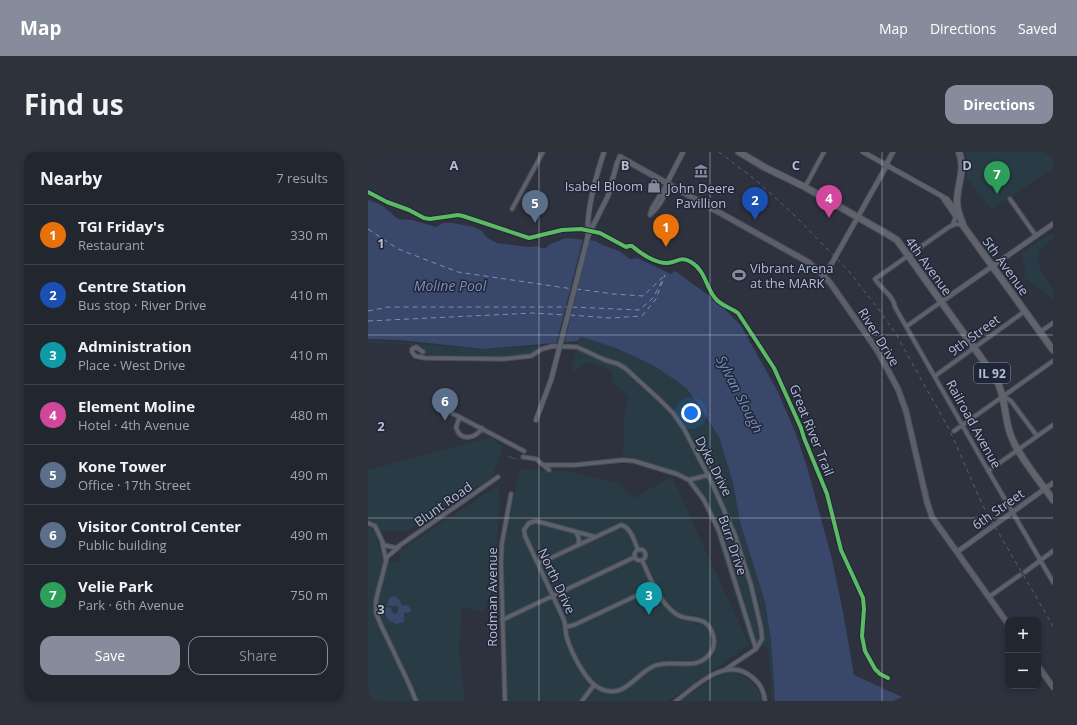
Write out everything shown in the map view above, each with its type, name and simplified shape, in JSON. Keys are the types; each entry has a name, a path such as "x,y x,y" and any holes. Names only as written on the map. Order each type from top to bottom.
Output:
{"main road":[{"name":"4th Avenue","path":"739,152 764,167 805,187 894,238 995,377 1003,396 1009,430 1018,450 1053,500"},
{"path":"959,152 963,168 957,201 960,217"},
{"name":"River Drive","path":"620,157 808,262 823,274 873,343 898,390 906,411 929,509 936,523 1005,620"},
{"name":"5th Avenue","path":"960,217 964,227 1053,350"},
{"path":"1041,670 1053,687"}],"street":[{"path":"512,209 543,152"},
{"path":"588,236 588,214 604,152"},
{"path":"667,183 667,192 659,205 650,215 652,208 683,152"},
{"path":"805,187 824,152"},
{"name":"5th Avenue","path":"863,152 950,202 960,217"},
{"path":"823,274 832,264 893,152"},
{"path":"536,420 551,380 588,236 607,197 620,157"},
{"name":"5th Avenue","path":"941,197 955,216 952,225"},
{"path":"1010,199 1036,236"},
{"path":"908,256 952,225 959,223 964,227"},
{"path":"907,326 1053,224"},
{"name":"Railroad Avenue","path":"908,256 875,279 883,290 894,300 896,307 988,471 1053,582"},
{"name":"9th Street","path":"935,376 1025,311"},
{"path":"1040,332 1053,323"},
{"name":"Dyke Drive","path":"423,352 416,347 412,349 415,356 425,358 490,360 531,356 542,349 552,346 577,348 618,364 645,385 673,413 708,475 729,521 751,585 762,634 761,642 756,649"},
{"path":"954,431 1053,361"},
{"name":"4th Avenue","path":"1003,396 1011,401 1037,436"},
{"path":"448,411 524,451"},
{"path":"462,418 459,420 456,427 458,432 464,438 471,437 482,428"},
{"path":"988,471 1053,425"},
{"path":"523,458 536,459 550,470"},
{"path":"544,465 575,465 628,460 661,469 689,480 708,475"},
{"name":"Blunt Road","path":"386,561 387,557 399,547 498,477"},
{"name":"Burr Drive","path":"689,480 704,500 719,531 756,649"},
{"name":"6th Street","path":"956,552 1053,484"},
{"name":"Rodman Avenue","path":"505,701 501,552 511,494"},
{"name":"North Drive","path":"576,531 531,522 525,527 525,536 564,620 569,644 586,675 594,686"},
{"path":"368,523 375,526 382,542 386,561 376,600 376,613 416,701"},
{"path":"538,564 621,525 628,528 638,550"},
{"path":"576,531 596,537"},
{"path":"576,531 579,539 579,543 576,546"},
{"path":"382,542 384,545 391,548 399,547"},
{"path":"635,557 635,552 638,550"},
{"path":"638,550 643,550 645,553 646,556 642,560"},
{"path":"1025,572 1053,551"},
{"path":"502,620 635,557"},
{"path":"635,557 637,560 642,560"},
{"path":"582,701 594,686 606,691 620,690 630,685 645,671 653,666 667,663 695,664 704,660 712,651 714,639 707,625 698,618 686,618 675,613 662,599 642,560"},
{"path":"989,597 1020,575"},
{"path":"566,627 574,625 655,587"},
{"path":"676,701 712,675 726,669 756,649"},
{"path":"726,669 742,671 753,677 761,686 765,701"}],"shaded area":[{"path":"965,152 1053,152 1053,169 991,209 967,178 968,167"},
{"path":"1053,232 1053,238 1039,252 1038,261 1041,271 1053,290 1053,302 1048,294 1024,278 1025,267 1021,253"},
{"path":"580,337 612,347 653,365 674,379 686,388 719,437 733,483 740,522 765,602 771,641 775,701 772,701 768,648 749,641 710,516 689,479 643,462 623,457 624,418 628,396 612,382 612,371 589,362 574,371 571,366 579,345 577,341"},
{"path":"368,340 485,349 543,346 533,353 519,357 426,355 423,348 414,345 368,342"},
{"path":"491,437 503,447 492,477 407,531 379,531 375,523 368,521 368,470"},
{"path":"520,469 565,471 619,483 633,498 672,477 749,645 668,701 507,701 503,559 510,511"},
{"path":"499,485 500,507 491,592 483,612 462,607 459,650 465,701 368,701 368,526 376,536 381,553 385,558 391,561 401,562 399,551"},
{"path":"730,672 743,676 755,685 763,701 681,701 717,675"}],"water":[{"name":"Moline Pool","path":"368,200 384,207 398,219 412,220 436,227 443,223 452,223 474,227 482,231 487,238 497,243 546,248 550,244 566,238 596,241 602,245 619,251 630,259 637,258 671,274 675,271 719,303 741,326 777,390 796,434 807,467 832,559 854,675 902,697 893,701 775,701 771,641 765,602 740,522 733,483 719,437 686,388 674,379 653,365 613,347 581,337 577,341 485,349 400,340 368,339"},
{"path":"394,596 399,599 402,606 408,605 411,610 410,612 404,613 404,622 396,624 388,620 384,611 386,607 392,608 391,610 394,614 398,612 398,606 387,606 389,598"}],"pier":[{"path":"583,239 590,239 564,344 556,345"}],"ferry route":[{"path":"368,229 398,249 458,272 573,289"},
{"path":"570,315 610,318 642,316 656,299 665,275"},
{"path":"576,289 643,296 664,276"},
{"path":"572,307 639,310 653,298 663,279"},
{"path":"368,311 388,307 568,307"},
{"path":"368,321 533,313 565,315"}],"railway":[{"path":"719,152 757,181 794,215 847,269 880,311 896,334 950,431 983,506 1053,626"}],"cycle path":[{"name":"Great River Trail","path":"368,192 424,218 430,219 458,215 529,238 562,230 581,229 600,233 626,247 632,246 644,255 658,262 668,263 684,259 696,265 717,301 738,313 774,368 801,428 827,494 841,550 863,598 864,609 862,636 865,651 875,669 880,674 888,678"}],"place":[{"name":"John Deere Pavillion","path":"701,171"},
{"name":"Isabel Bloom","path":"654,186"},
{"name":"Velie Park","path":"997,194"},
{"name":"Element Moline","path":"829,218"},
{"name":"Centre Station","path":"755,220"},
{"name":"Kone Tower","path":"535,223"},
{"name":"TGI Friday's","path":"666,247"},
{"name":"Vibrant Arena at the MARK","path":"739,275"},
{"name":"Visitor Control Center","path":"445,421"},
{"name":"Administration","path":"649,615"}],"water label":[{"name":"Sylvan Slough","path":"740,394"}]}
